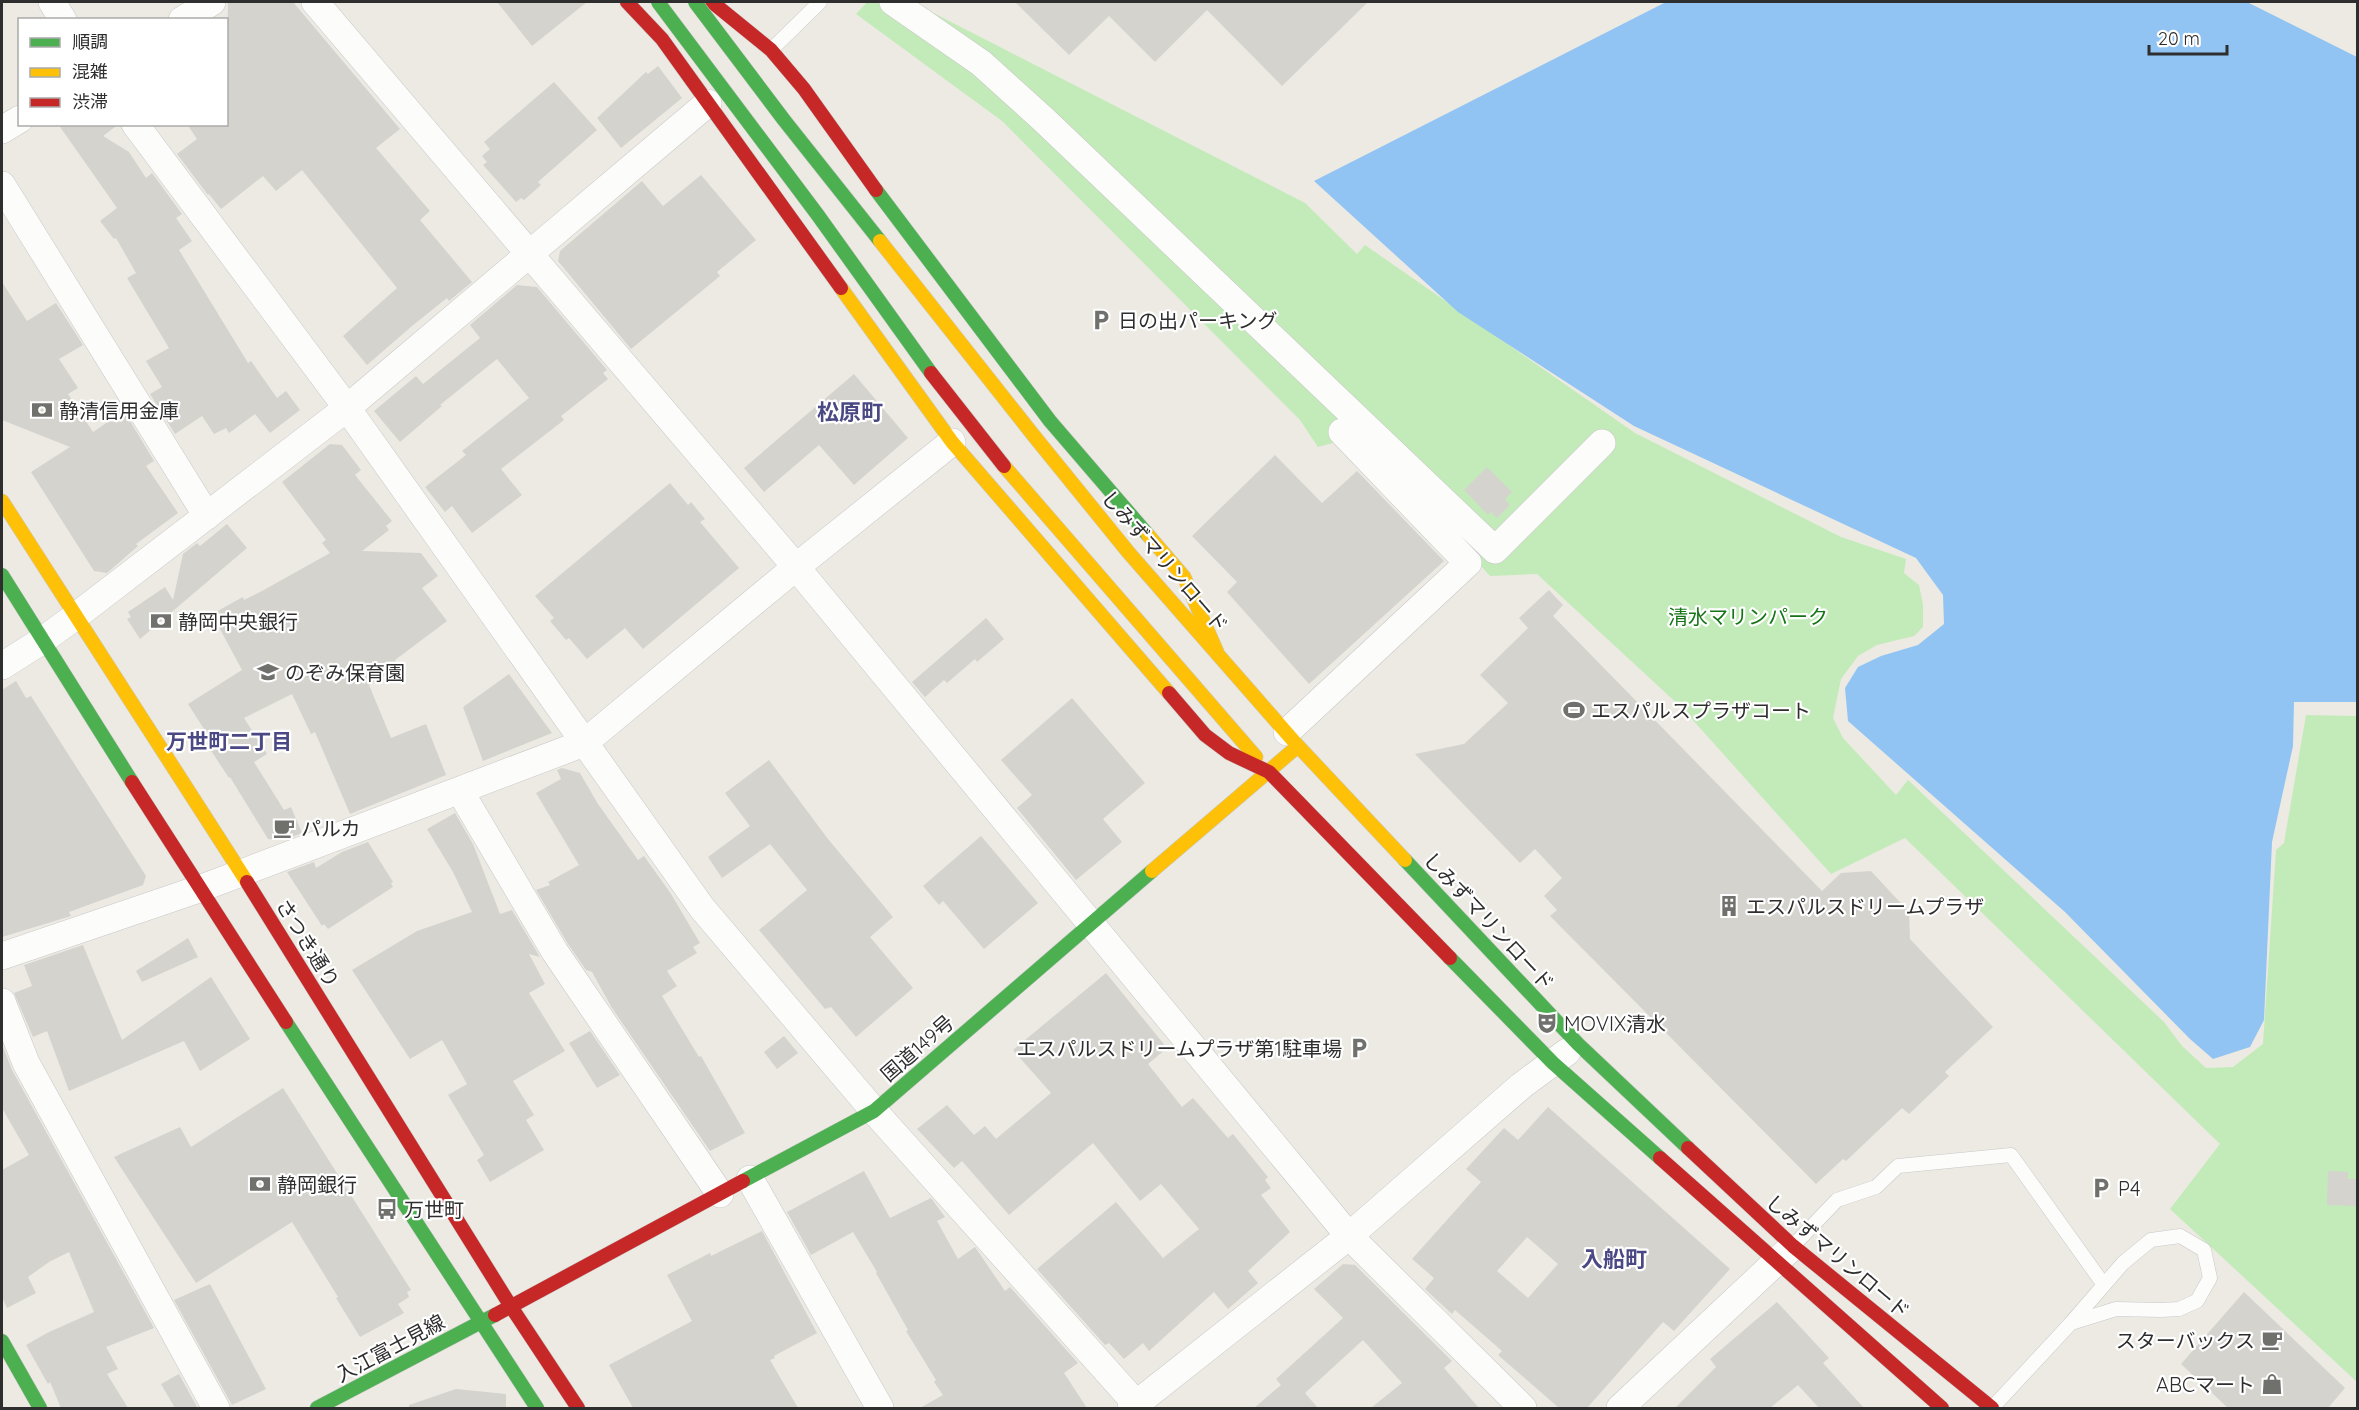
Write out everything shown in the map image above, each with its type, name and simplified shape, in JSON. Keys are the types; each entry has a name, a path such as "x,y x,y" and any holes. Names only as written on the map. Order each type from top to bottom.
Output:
{"main road":[{"path":"627,2 662,39 952,442 1205,735 1230,753 1269,772"},
{"path":"658,2 817,214 944,392 1004,466 1269,772 1553,1063 1785,1254"},
{"name":"しみずマリンロード","path":"695,2 784,120 1034,436 1130,554 1292,739 1578,1044 1785,1254 1942,1408"},
{"path":"712,2 762,57 804,89 883,200 1050,421 1184,577 1217,652"},
{"path":"708,102 762,57"},
{"name":"さつき通り","path":"2,501 241,873 510,1305 578,1408"},
{"path":"2,575 199,889 537,1408"},
{"name":"国道149号","path":"510,1305 874,1111 1269,772 1292,739"},
{"name":"しみずマリンロード","path":"1785,1254 1992,1408"},
{"name":"入江富士見線","path":"316,1408 510,1305"},
{"path":"2,1341 40,1408"}],"street":[{"path":"52,2 62,18"},
{"path":"185,18 212,2"},
{"path":"315,2 796,567 1349,1236 1522,1408"},
{"path":"892,2 981,63 1043,118 1495,550 1602,443"},
{"path":"2,666 44,640 348,408 708,102"},
{"path":"2,130 18,120"},
{"path":"136,126 348,408 702,908 874,1111 1136,1407 1349,1236 1521,1086 1578,1044"},
{"path":"2,185 207,516"},
{"path":"1292,739 1468,563 1342,432"},
{"path":"2,956 199,889 584,743 796,567 952,442"},
{"path":"460,791 555,952 720,1194"},
{"path":"2,1002 26,1062 216,1408"},
{"path":"750,1179 880,1408"},
{"path":"1620,1408 1785,1254"}],"lane":[{"path":"762,57 820,2"},
{"path":"1785,1254 1838,1200 1876,1187 1898,1166 2011,1155 2104,1285"},
{"path":"1992,1408 2123,1263 2151,1240 2180,1236 2204,1250 2210,1278 2197,1301 2179,1309 2116,1309 2071,1323"}],"green space":[{"name":"清水マリンパーク","path":"867,2 912,2 1305,203 1357,254 1365,245 1635,433 1841,537 1906,559 1904,573 1919,585 1923,605 1923,627 1914,636 1877,645 1858,656 1841,679 1833,718 1843,738 1896,795 1908,780 2164,1022 2182,1046 2206,1068 2233,1067 2263,1044 2276,850 2284,843 2306,715 2357,716 2357,1382 2170,1209 2220,1144 1905,838 1831,874 1682,708 1537,574 1490,576 1362,435 1318,447 1300,420 1002,121 856,14"}],"water":[{"path":"1666,2 2247,2 2357,57 2357,702 2294,702 2293,746 2272,842 2264,1020 2250,1047 2213,1059 2190,1039 2065,912 1848,721 1845,688 1858,667 1881,656 1918,645 1944,624 1943,595 1916,558 1634,426 1458,312 1314,181"}],"building":[{"path":"228,2 293,2 400,129 376,148 430,211 420,220 472,282 449,301 447,298 367,365 343,336 397,288 302,170 276,191 263,176 221,209 177,154 197,139 188,126 228,126"},
{"path":"497,2 587,2 532,46"},
{"path":"1015,2 1368,2 1282,86 1207,10 1155,62 1109,16 1069,55"},
{"path":"658,66 682,98 621,148 597,118 646,72 648,74"},
{"path":"554,82 597,130 538,182 541,185 524,200 521,198 516,202 483,165 487,162 482,156 490,149 484,142"},
{"path":"59,126 116,126 103,136 129,152 146,178 152,173 182,214 176,218 192,241 179,250 248,363 251,361 277,398 286,391 300,410 270,433 255,414 229,433 226,428 214,434 202,416 175,434 150,394 162,387 146,361 169,348 127,278 136,273 116,238 114,239 100,221 117,208"},
{"path":"701,175 756,240 717,272 720,276 631,349 558,261 560,251 642,181 663,206"},
{"path":"2,282 27,321 56,303 83,345 59,359 78,388 68,394 93,432 124,411 154,461 146,466 178,513 136,544 138,546 107,573 94,571 31,472 70,447 2,420"},
{"path":"517,285 537,287 607,370 603,373 608,379 561,416 564,420 501,469 522,495 472,533 452,506 445,512 425,487 466,455 462,451 529,398 497,359 440,405 442,406 400,442 374,411 416,376 423,384 480,338 470,325"},
{"path":"854,374 908,438 854,485 819,445 764,492 744,468"},
{"path":"330,444 342,445 361,470 355,475 392,521 386,526 389,530 362,551 421,553 438,576 422,588 447,621 395,660 399,668 369,685 391,738 426,724 446,775 350,814 315,732 311,734 292,694 244,718 267,754 254,762 284,810 291,807 302,833 284,840 268,839 206,743 211,740 188,704 242,670 212,614 243,597 244,600 262,591 330,553 322,543 326,540 282,482"},
{"path":"1275,455 1322,503 1357,471 1444,561 1309,684 1227,592 1237,582 1192,536"},
{"path":"1487,467 1512,492 1505,499 1510,505 1497,518 1491,512 1488,515 1464,490"},
{"path":"670,483 688,505 691,502 705,519 700,522 739,568 643,649 625,628 587,659 550,621 554,618 535,596"},
{"path":"227,524 247,548 140,639 127,619 131,617 128,612 165,587 173,600 183,554 197,543 200,546"},
{"name":"エスパルスドリームプラザ","path":"1549,590 1563,605 1553,616 1822,891 1841,873 1871,871 1909,912 1910,939 1993,1027 1945,1072 1949,1076 1909,1114 1902,1108 1846,1161 1843,1159 1816,1184 1550,916 1557,910 1544,896 1562,878 1535,849 1520,863 1415,754 1464,744 1508,703 1480,675 1528,628 1519,618"},
{"path":"986,618 1004,639 977,662 975,659 947,683 944,680 925,697 912,682"},
{"path":"509,674 552,733 483,761 463,707"},
{"path":"16,681 26,698 31,696 146,876 143,885 69,912 71,916 2,937 2,690"},
{"path":"1072,698 1145,783 1103,819 1122,842 1076,880 1017,808 1032,795 1001,760"},
{"path":"769,760 828,839 893,917 870,937 913,988 856,1037 831,1007 825,1009 759,930 807,890 770,844 722,878 708,857 750,826 725,793"},
{"path":"562,768 580,773 598,804 638,860 644,856 671,894 700,943 693,947 697,953 667,971 677,986 662,996 699,1057 701,1056 745,1133 710,1151 612,1008 592,972 586,970 568,944 536,890 550,885 548,882 579,865 536,793 561,779 557,770"},
{"path":"455,813 473,844 500,914 512,910 540,957 529,954 545,984 529,993 565,1051 513,1081 534,1115 526,1120 544,1150 490,1182 477,1160 484,1155 448,1095 467,1084 442,1040 410,1059 352,970 417,931 472,912 453,872 427,829"},
{"path":"981,836 1038,903 984,949 943,901 939,905 923,886"},
{"path":"368,842 393,882 391,883 393,887 328,929 324,924 322,926 287,872 314,862 316,868 342,852"},
{"path":"188,938 198,957 142,982 136,971"},
{"path":"83,945 122,1040 211,977 250,1039 200,1071 184,1041 69,1091 47,1031 33,1037 14,993 32,986 24,965"},
{"path":"1106,973 1167,1048 1148,1064 1182,1107 1193,1098 1228,1138 1233,1134 1268,1177 1265,1180 1271,1188 1261,1195 1290,1232 1248,1271 1258,1283 1228,1309 1214,1292 1149,1351 1143,1343 1124,1359 1109,1343 1105,1345 1037,1269 1116,1202 1163,1258 1199,1229 1161,1184 1140,1201 1093,1143 1009,1215 962,1161 954,1168 917,1129 947,1105 974,1135 985,1126 996,1139 1051,1093 1013,1050"},
{"path":"590,1031 620,1075 597,1088 569,1043"},
{"path":"784,1036 798,1053 777,1069 764,1052"},
{"path":"2,1044 12,1070 154,1328 106,1347 118,1369 107,1374 128,1408 61,1408 50,1382 48,1384 26,1345 94,1312 69,1252 49,1262 28,1277 36,1293 7,1308 2,1297 2,1170 29,1155 2,1108"},
{"path":"283,1088 411,1290 407,1292 409,1297 398,1304 404,1313 360,1337 292,1222 196,1283 114,1157 180,1127 191,1147"},
{"path":"1548,1107 1730,1269 1674,1331 1663,1322 1587,1408 1559,1408 1498,1355 1502,1351 1455,1310 1452,1314 1425,1289 1434,1278 1412,1259 1481,1182 1466,1169 1504,1128 1518,1140","holes":["1527,1237 1558,1264 1528,1298 1497,1271"]},
{"path":"864,1171 890,1218 931,1198 945,1217 937,1221 958,1259 975,1247 1005,1291 1010,1287 1078,1363 1064,1373 1087,1408 920,1408 943,1395 853,1232 811,1255 787,1212"},
{"path":"2328,1171 2348,1172 2348,1179 2358,1179 2358,1206 2327,1205"},
{"path":"762,1231 817,1333 770,1360 798,1408 633,1408 609,1365 692,1321 667,1275 710,1253 711,1256"},
{"path":"1343,1264 1355,1265 1452,1361 1444,1368 1479,1408 1371,1408 1402,1383 1363,1340 1305,1393 1318,1408 1254,1408 1281,1385 1276,1379 1343,1318 1314,1289"},
{"path":"210,1284 266,1389 232,1405 174,1300"},
{"path":"2244,1292 2345,1388 2328,1408 2228,1408 2181,1364"},
{"path":"1777,1302 1829,1358 1823,1363 1864,1408 1819,1408 1798,1385 1770,1408 1675,1408 1716,1367 1710,1359"},
{"path":"179,1374 197,1407 175,1408 161,1384"},
{"path":"456,1389 506,1394 506,1408 409,1408 409,1405"}],"traffic: fast":[{"path":"658,2 817,214 931,373"},
{"path":"695,2 784,120 880,241"},
{"path":"876,190 1050,421 1148,535"},
{"path":"2,575 132,782"},
{"path":"1405,860 1578,1044 1688,1148"},
{"path":"743,1181 874,1111 1152,871"},
{"path":"1450,958 1553,1063 1660,1158"},
{"path":"286,1022 481,1322 495,1315"},
{"path":"317,1408 481,1322"},
{"path":"481,1322 537,1408"},
{"path":"2,1341 40,1408"}],"traffic: slow":[{"path":"880,241 1034,436"},
{"path":"841,288 952,442 1169,693"},
{"path":"1034,436 1129,553 1298,746"},
{"path":"1004,466 1256,757"},
{"path":"2,501 247,882"},
{"path":"1148,535 1184,577 1217,652"},
{"path":"1152,871 1298,746 1405,860"}],"traffic: jam":[{"path":"627,2 662,39 841,288"},
{"path":"712,2 771,50 804,89 876,190"},
{"path":"931,373 1004,466"},
{"path":"1169,693 1205,735 1229,753 1269,772"},
{"path":"1269,772 1450,958"},
{"path":"132,782 286,1022"},
{"path":"247,882 510,1305"},
{"path":"1688,1148 1793,1246 1992,1408"},
{"path":"1660,1158 1942,1408"},
{"path":"495,1315 743,1181"},
{"path":"510,1305 578,1408"}],"place":[{"name":"日の出パーキング","path":"1101,320"},
{"name":"静清信用金庫","path":"42,410"},
{"name":"静岡中央銀行","path":"161,621"},
{"name":"のぞみ保育園","path":"268,672"},
{"name":"エスパルスプラザコート","path":"1574,710"},
{"name":"パルカ","path":"284,828"},
{"name":"エスパルスドリームプラザ","path":"1729,906"},
{"name":"MOVIX清水","path":"1547,1023"},
{"name":"エスパルスドリームプラザ第1駐車場","path":"1359,1048"},
{"name":"静岡銀行","path":"260,1184"},
{"name":"P4","path":"2101,1188"},
{"name":"万世町","path":"387,1209"},
{"name":"スターバックス","path":"2272,1340"},
{"name":"ABCマート","path":"2272,1384"}],"district":[{"name":"松原町","path":"850,412"},
{"name":"万世町二丁目","path":"229,741"},
{"name":"入船町","path":"1614,1259"}]}
